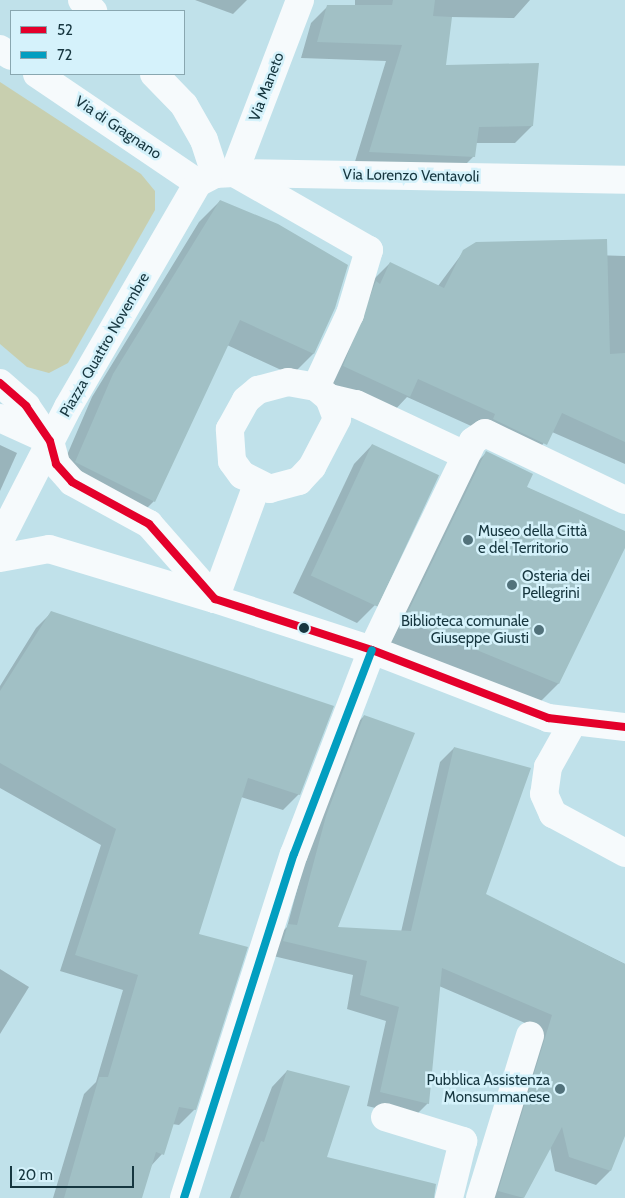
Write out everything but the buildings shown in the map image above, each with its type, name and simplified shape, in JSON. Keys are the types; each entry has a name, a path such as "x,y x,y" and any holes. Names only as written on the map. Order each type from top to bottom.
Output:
{"street":[{"path":"82,0 92,10"},
{"name":"Via Maneto","path":"216,177 300,0"},
{"name":"Via di Gragnano","path":"39,75 216,177 369,250 350,314 323,393"},
{"path":"155,75 184,105 204,140 216,177"},
{"name":"Via Lorenzo Ventavoli","path":"216,177 625,180"},
{"name":"Piazza Quattro Novembre","path":"0,383 26,406 50,441 216,177"},
{"path":"323,393 337,419 312,467 285,488 257,485 232,462 230,429 236,413 258,390 273,384 323,393 356,404 465,455"},
{"path":"0,418 50,441"},
{"path":"184,1198 294,854 372,650 465,455 485,433 625,500"},
{"path":"0,540 50,441"},
{"path":"50,441 56,464 72,482 149,524 215,598"},
{"path":"215,598 257,485"},
{"path":"0,558 49,549 215,598 372,650 560,721 605,722 625,727"},
{"path":"560,721 548,768 544,794 553,814 625,854"},
{"path":"480,1198 530,1035"},
{"path":"385,1117 463,1141 449,1198"}],"green space":[{"path":"0,82 141,174 155,191 155,210 68,363 49,373 27,367 0,344"}],"transit line":[{"name":"52","path":"0,383 26,406 50,441 56,464 72,482 149,524 215,599 372,650 548,718 625,727"},
{"name":"72","path":"184,1198 294,854 372,650"}],"place":[{"name":"Museo della Città e del Territorio","path":"468,540"},
{"name":"Osteria dei Pellegrini","path":"512,585"},
{"name":"Biblioteca comunale Giuseppe Giusti","path":"539,630"},
{"name":"Pubblica Assistenza Monsummanese","path":"560,1089"}]}
